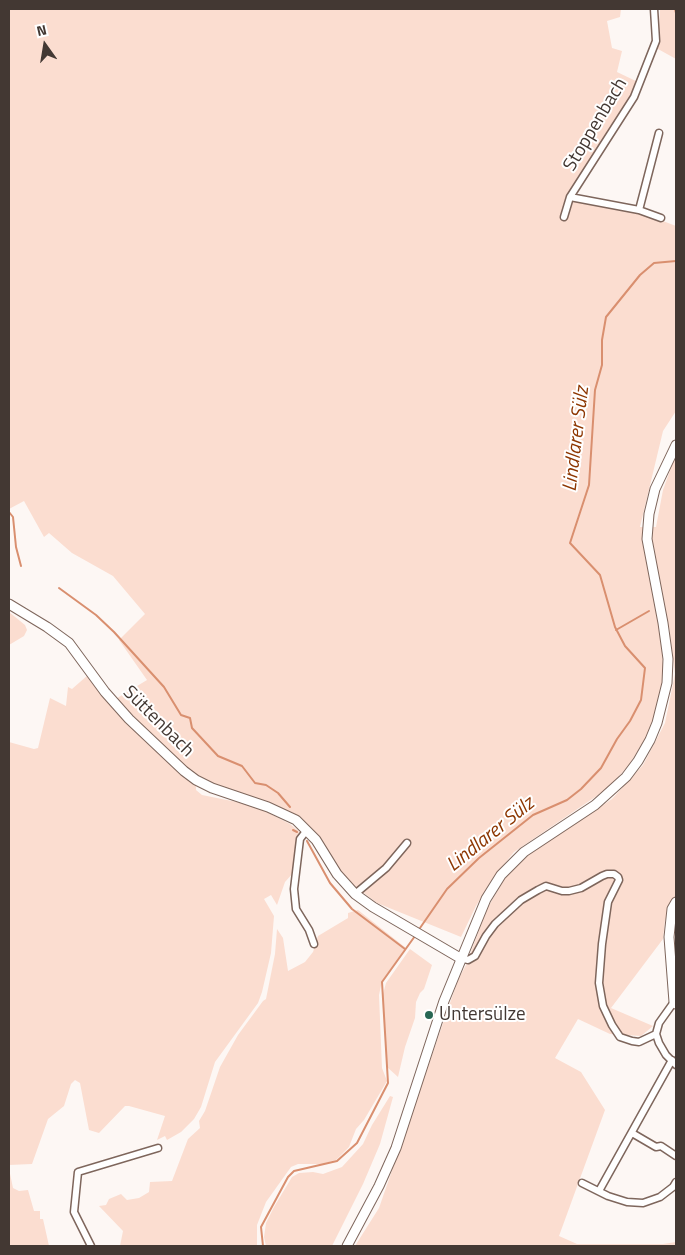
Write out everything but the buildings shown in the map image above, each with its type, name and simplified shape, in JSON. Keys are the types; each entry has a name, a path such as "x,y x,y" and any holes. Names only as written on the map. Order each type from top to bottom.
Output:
{"main road":[{"path":"347,1246 379,1186 396,1148 430,1039 460,958 486,899 514,861 536,843 575,819 612,791 626,777 638,760 657,722 667,684 668,659 647,539 649,514 655,489 676,445"},
{"name":"Süttenbach","path":"9,604 68,643 129,720 190,776 212,788 280,812 296,820 316,840 337,874 355,894 373,907 460,958"},
{"path":"675,1003 668,937 672,909 676,902"}],"street":[{"name":"Stoppenbach","path":"564,217 570,197 634,98 656,41 654,9"},
{"path":"639,210 659,133"},
{"name":"Stoppenbach","path":"570,197 639,210 661,218"},
{"path":"307,830 300,839 294,889 296,909 309,930 314,944"},
{"path":"355,894 386,868 408,843"},
{"path":"460,958 468,960 475,956 495,924 521,900 538,890 546,886 569,891 581,888 607,874 614,874 619,880 608,902 605,917 599,973 600,997 612,1025 620,1036 639,1042 656,1034"},
{"path":"599,1190 674,1062 662,1047 656,1034 659,1023 675,1003"},
{"path":"632,1132 656,1147 661,1146 676,1156"},
{"path":"91,1246 74,1212 78,1172 158,1148"},
{"path":"582,1183 608,1196 627,1202 643,1203 660,1197 673,1187 676,1182"}],"shaded area":[{"path":"9,9 621,9 620,17 607,21 612,48 622,51 617,72 640,83 570,196 629,208 676,226 676,411 663,431 640,527 656,527 663,490 676,454 676,909 672,916 665,920 663,939 611,1008 653,1026 641,1036 610,1034 578,1019 555,1058 581,1072 605,1110 559,1236 577,1244 663,1244 676,1242 676,1246 355,1246 379,1208 458,980 466,965 487,909 506,876 533,851 612,799 643,765 665,723 675,674 669,627 660,628 664,676 659,702 648,734 629,765 607,789 514,852 493,878 476,906 461,937 377,903 343,877 302,822 197,778 114,700 147,680 119,640 145,614 113,576 72,553 49,533 44,537 24,501 9,509"},
{"path":"660,9 676,9 676,59 658,49"},
{"path":"9,612 25,625 27,630 24,636 9,645"},
{"path":"88,675 126,721 149,745 196,785 196,790 202,795 237,802 263,810 290,824 301,833 293,873 285,882 277,905 271,895 264,899 274,916 271,953 258,1003 215,1062 201,1107 194,1119 181,1132 167,1140 165,1136 157,1140 165,1116 125,1106 99,1133 89,1130 80,1083 75,1080 71,1084 64,1106 48,1119 32,1164 9,1165 9,742 34,749 38,748 50,698 66,706 68,687 72,689"},
{"path":"358,910 406,948 382,981 379,995 382,1068 387,1081 364,1120 356,1129 349,1147 336,1160 322,1164 298,1164 291,1167 266,1202 257,1225 257,1246 120,1246 123,1231 99,1206 106,1205 109,1199 121,1194 127,1200 139,1198 149,1192 150,1182 172,1181 188,1139 200,1128 199,1121 205,1111 220,1067 238,1035 266,999 275,954 277,929 283,938 288,971 305,962 313,952 318,936 348,918 348,913"},
{"path":"410,949 432,965 424,989 416,1002 415,1018 405,1047 398,1077 387,1067 383,994 386,983"},
{"path":"390,1096 393,1097 380,1144 363,1184 332,1246 266,1246 264,1237 266,1223 292,1177 299,1173 313,1172 323,1174 342,1167 363,1144"},
{"path":"9,1169 13,1188 19,1191 28,1190 34,1211 40,1211 40,1219 43,1219 49,1246 9,1246"}],"waterway":[{"name":"Lindlarer Sülz","path":"675,9 676,13"},
{"name":"Lindlarer Sülz","path":"420,928 447,889 479,858 533,815 567,800 581,789 601,768 641,700 645,668 625,646 615,627 600,575 570,543 589,485 595,390 602,365 602,340 606,317 640,275 654,263 676,261"},
{"path":"9,512 13,517 16,547 21,566"},
{"path":"59,588 96,615 114,632 164,687 181,715 190,718 192,728 218,756 242,766 255,783 266,785 278,793 290,807"},
{"path":"616,630 649,611"},
{"path":"293,830 297,832"},
{"path":"307,841 330,883 352,909 405,949"},
{"name":"Lindlarer Sülz","path":"263,1246 261,1227 288,1177 294,1171 337,1161 357,1143 388,1083 382,982 415,936"}],"place":[{"name":"Untersülze","path":"429,1015"}]}
